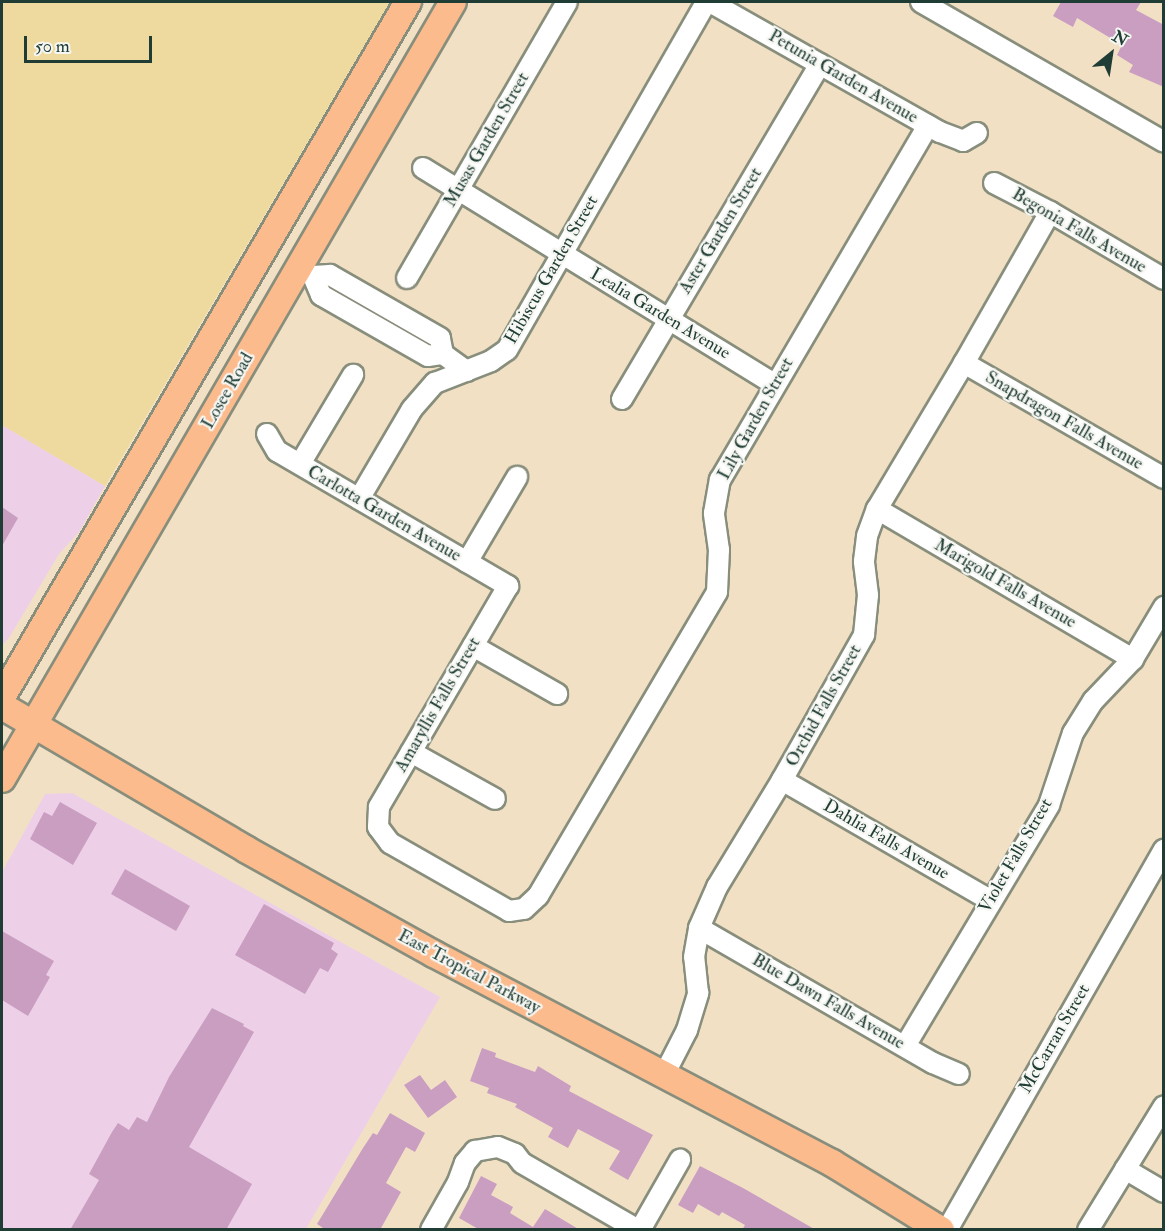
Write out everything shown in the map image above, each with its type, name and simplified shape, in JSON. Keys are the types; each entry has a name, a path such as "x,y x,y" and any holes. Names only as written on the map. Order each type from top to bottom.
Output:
{"main road":[{"path":"2,697 408,2"},
{"name":"Losee Road","path":"2,779 306,272 453,2"},
{"name":"East Tropical Parkway","path":"2,706 237,844 382,925 832,1164 941,1230"}],"street":[{"name":"Musas Garden Street","path":"407,278 567,2"},
{"name":"Petunia Garden Avenue","path":"708,2 928,125 963,141 977,133"},
{"name":"Hibiscus Garden Street","path":"359,499 412,409 435,383 466,371 507,350 708,2"},
{"path":"921,2 1164,142"},
{"name":"Aster Garden Street","path":"622,399 820,64"},
{"name":"Lily Garden Street","path":"378,827 390,843 508,911 524,909 538,896 717,592 719,550 714,513 720,480 774,384 928,125"},
{"name":"Lealia Garden Avenue","path":"423,168 774,384"},
{"name":"Begonia Falls Avenue","path":"994,183 1050,212 1164,279"},
{"name":"Orchid Falls Street","path":"664,1075 687,1030 698,993 694,957 699,928 717,887 782,780 864,635 868,595 864,561 867,536 877,509 1050,212"},
{"path":"306,272 330,275 440,338 443,354 466,371"},
{"name":"Snapdragon Falls Avenue","path":"964,363 1164,478"},
{"path":"300,464 353,375"},
{"name":"Carlotta Garden Avenue","path":"267,434 278,451 508,586"},
{"path":"467,562 517,477"},
{"name":"Marigold Falls Avenue","path":"877,509 1133,659"},
{"name":"Amaryllis Falls Street","path":"378,827 379,807 508,586"},
{"name":"Violet Falls Street","path":"905,1046 990,900 1049,805 1073,733 1093,701 1133,659 1164,607"},
{"path":"473,646 557,694"},
{"path":"411,752 495,799"},
{"name":"Dahlia Falls Avenue","path":"782,780 990,900"},
{"name":"McCarran Street","path":"946,1230 1164,849"},
{"name":"Blue Dawn Falls Avenue","path":"699,928 933,1063 959,1074"},
{"path":"1088,1230 1164,1106"},
{"path":"431,1230 458,1182 465,1164 475,1151 498,1147 515,1154 522,1162 639,1230 680,1160"},
{"path":"1125,1169 1164,1192"}],"shaded area":[{"path":"2,425 105,486 79,532 59,554 2,646"},
{"path":"72,793 440,997 306,1229 2,1230 2,872 45,794"}],"sand":[{"path":"2,2 390,2 105,486 2,425"}],"building":[{"path":"1061,2 1141,2 1136,10 1164,25 1164,87 1129,72 1133,65 1117,55 1122,45 1077,18 1073,27 1053,16"},
{"path":"2,507 18,518 2,546"},
{"path":"60,802 97,823 73,865 30,839 44,812 52,816"},
{"path":"125,869 190,906 176,931 111,894"},
{"path":"264,904 334,943 331,949 338,954 328,972 320,968 305,994 235,955"},
{"path":"2,931 54,961 46,975 50,977 28,1016 2,1000"},
{"path":"212,1008 244,1024 243,1026 254,1032 189,1147 252,1184 226,1230 70,1230 99,1180 89,1174 112,1132 118,1123 129,1130 137,1117 147,1122 169,1077"},
{"path":"482,1048 496,1053 495,1057 535,1072 538,1066 571,1086 569,1091 653,1135 628,1180 609,1169 620,1151 578,1129 568,1148 548,1137 553,1128 515,1107 517,1104 487,1093 489,1088 470,1081"},
{"path":"420,1075 431,1090 445,1080 457,1097 428,1118 404,1085"},
{"path":"390,1113 425,1133 415,1152 406,1147 386,1183 401,1192 380,1230 326,1230 317,1224 363,1148 373,1133 377,1135"},
{"path":"700,1166 816,1230 742,1230 745,1225 722,1212 719,1216 698,1204 693,1213 678,1205"},
{"path":"481,1176 497,1184 491,1195 513,1207 510,1213 533,1227 545,1209 580,1230 480,1230 459,1218"}]}
